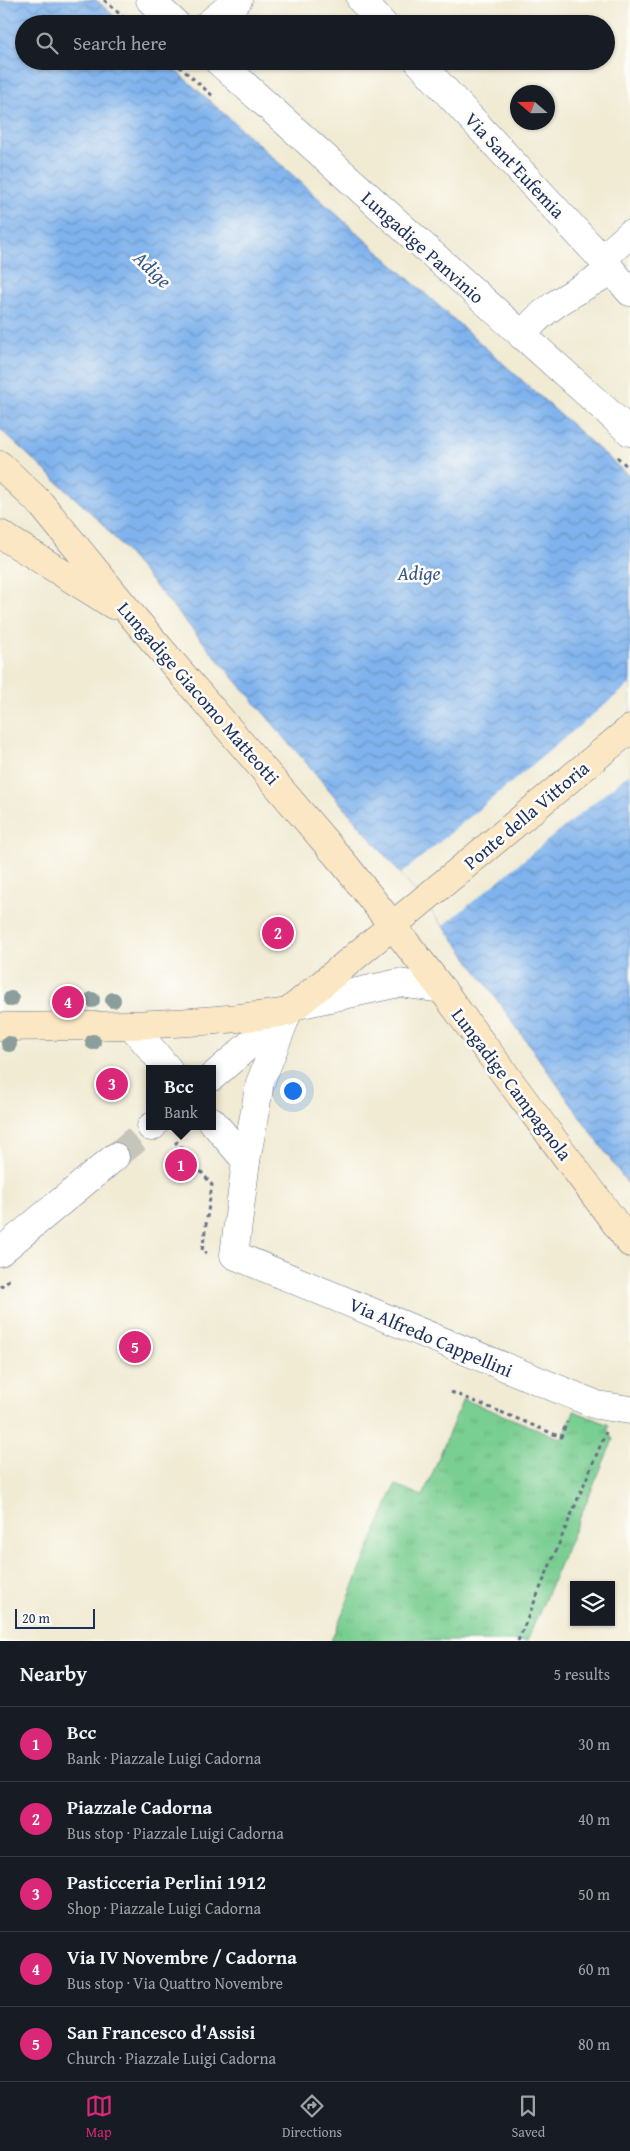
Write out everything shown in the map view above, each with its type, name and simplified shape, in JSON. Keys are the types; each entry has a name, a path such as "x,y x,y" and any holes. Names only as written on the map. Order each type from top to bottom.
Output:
{"street":[{"path":"150,0 166,15"},
{"path":"219,15 238,0"},
{"path":"361,0 375,15"},
{"name":"Lungadige Panvinio","path":"228,70 630,432"},
{"name":"Via Sant'Eufemia","path":"426,70 630,292"},
{"path":"522,336 529,326 607,265 630,234"},
{"name":"Lungadige Giacomo Matteotti","path":"0,464 41,504 134,618 234,733 393,925"},
{"path":"6,537 27,531 37,521 41,504"},
{"path":"6,537 134,618"},
{"name":"Ponte della Vittoria","path":"292,1008 630,729"},
{"name":"Lungadige Campagnola","path":"393,925 630,1243"},
{"path":"0,1027 132,1026 228,1020 292,1008 399,983 442,989"},
{"path":"216,1074 292,1008"},
{"path":"246,1161 260,1083 292,1008"},
{"path":"132,1026 165,1065"},
{"path":"216,1126 246,1161"},
{"path":"0,1252 115,1157"},
{"name":"Via Alfredo Cappellini","path":"246,1161 234,1255 597,1405 630,1410"}],"path":[{"path":"104,0 121,15"},
{"path":"451,1392 502,1411 561,1437 568,1420"},
{"path":"518,1641 608,1428"}],"green space":[{"path":"463,1399 562,1439 574,1411 609,1425 608,1431 613,1440 527,1641 331,1641 395,1485 423,1496"}],"water":[{"name":"Adige","path":"0,0 96,0 113,15 15,15 15,70 175,70 630,477 630,1187 459,946 401,874 100,521 0,429"}],"pier":[{"path":"630,684 630,773 443,926 401,874"}],"tunnel":[{"path":"115,1157 147,1130"}],"place":[{"name":"Piazzale Cadorna","path":"278,933"},
{"name":"Via IV Novembre / Cadorna","path":"68,1002"},
{"name":"Pasticceria Perlini 1912","path":"112,1084"},
{"name":"Bcc","path":"181,1165"},
{"name":"San Francesco d'Assisi","path":"135,1347"}]}
